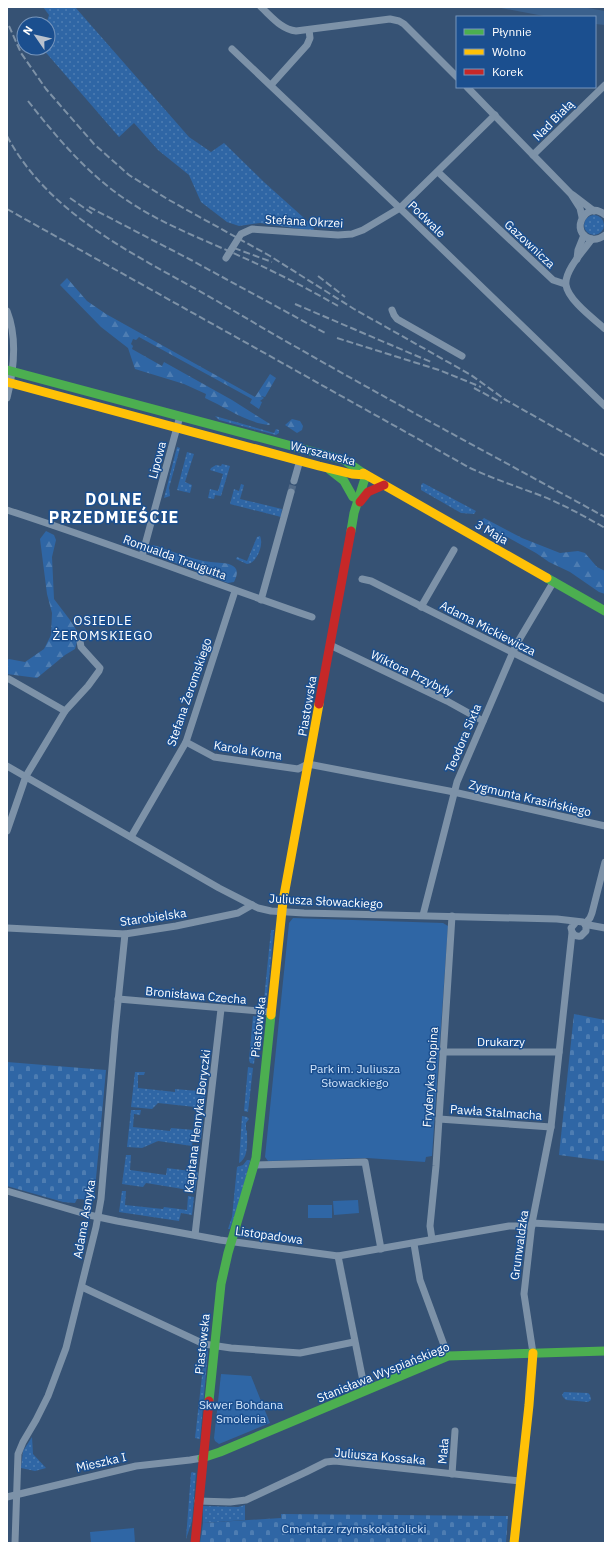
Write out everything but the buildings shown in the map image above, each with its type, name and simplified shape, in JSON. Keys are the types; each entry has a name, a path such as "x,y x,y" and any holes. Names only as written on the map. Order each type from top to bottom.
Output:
{"street":[{"path":"262,7 288,30 296,31 395,19 404,24 456,76"},
{"path":"271,84 307,45 310,38 309,30"},
{"name":"Podwale","path":"232,48 605,406"},
{"name":"Nad Białą","path":"533,155 605,85"},
{"path":"468,88 571,194 594,210 605,215"},
{"name":"Stefana Okrzei","path":"226,258 240,234 252,229 338,235 352,234 363,230 400,208 495,116"},
{"name":"Gazownicza","path":"438,172 553,280 565,284"},
{"path":"571,194 580,208 582,217 580,226 584,235 592,239 604,237"},
{"path":"582,217 594,210"},
{"path":"577,259 578,250 584,235"},
{"path":"592,239 577,259 565,284 567,291 572,298 605,329"},
{"path":"392,310 397,319 462,356"},
{"path":"7,311 10,319 12,334 7,398"},
{"name":"Warszawska","path":"10,370 344,460 366,475"},
{"name":"Warszawska","path":"9,382 327,468 352,474 366,475"},
{"name":"Lipowa","path":"142,556 180,416"},
{"path":"294,481 300,460"},
{"path":"327,468 344,482 353,496"},
{"path":"353,496 366,475"},
{"name":"3 Maja","path":"366,475 605,611"},
{"name":"Piastowska","path":"195,1543 202,1458 224,1264 255,1165 282,912 354,513 366,475"},
{"path":"354,513 364,495 384,485"},
{"path":"261,600 291,492"},
{"name":"Piastowska","path":"353,496 354,513"},
{"name":"Romualda Traugutta","path":"7,510 142,556 235,591 312,617"},
{"path":"421,607 454,550"},
{"name":"Adama Mickiewicza","path":"362,579 371,581 605,699"},
{"name":"Teodora Sixta","path":"423,915 454,792 512,652 554,581"},
{"name":"Stefana Żeromskiego","path":"131,836 186,742 235,591"},
{"path":"7,831 26,776 65,711 88,686 99,671 100,668 82,647 80,642"},
{"name":"Wiktora Przybyły","path":"330,645 446,701 483,721"},
{"path":"9,679 65,711"},
{"name":"Karola Korna","path":"186,742 214,757 298,769 308,764"},
{"name":"Zygmunta Krasińskiego","path":"308,764 454,792 605,826"},
{"name":"Juliusza Słowackiego","path":"7,766 252,905 264,909 282,912 561,920 574,930"},
{"path":"586,927 581,922 574,930 584,935 592,914 605,862"},
{"name":"Starobielska","path":"7,928 125,934 176,926 238,913 252,905"},
{"path":"592,914 593,919 603,927"},
{"name":"Fryderyka Chopina","path":"432,1240 430,1226 439,1118 452,916"},
{"path":"586,927 590,925 603,927"},
{"name":"Grunwaldzka","path":"514,1543 533,1353 533,1341 524,1294 532,1225 551,1127 570,951 574,930"},
{"name":"Adama Asnyka","path":"15,1543 17,1460 20,1448 38,1416 66,1348 98,1217 101,1199 125,934"},
{"name":"Bronisława Czecha","path":"118,999 221,1009 271,1012"},
{"name":"Kapitana Henryka Boryczki","path":"195,1235 221,1009"},
{"name":"Drukarzy","path":"443,1052 559,1052"},
{"name":"Pawła Stalmacha","path":"439,1118 551,1127"},
{"path":"255,1165 365,1162 381,1249"},
{"name":"Listopadowa","path":"7,1191 98,1217 231,1241 338,1256 414,1244 509,1226 532,1225 605,1227"},
{"path":"414,1244 420,1280 448,1356"},
{"path":"338,1256 365,1391"},
{"path":"82,1287 204,1344 300,1353 354,1342"},
{"name":"Stanisława Wyspiańskiego","path":"202,1458 220,1452 448,1356 605,1351"},
{"name":"Mała","path":"452,1474 455,1431"},
{"name":"Mieszka I","path":"7,1497 136,1466 202,1458"},
{"name":"Juliusza Kossaka","path":"198,1501 230,1502 246,1500 312,1468 326,1462 335,1461 520,1482"}],"green space":[{"path":"43,7 75,7 189,137 211,152 224,143 265,183 313,226 314,231 260,223 239,226 227,222 201,202 189,175 158,150 134,123 119,137 49,56 56,56 56,16 49,15"},
{"path":"594,215 601,218 604,225 601,232 594,235 587,232 584,225 587,218"},
{"path":"67,278 87,301 106,314 255,397 270,374 276,378 265,397 261,396 264,398 260,401 262,402 259,409 250,403 252,399 139,337 136,340 133,339 131,344 133,346 132,349 162,366 164,362 232,400 270,424 261,424 244,418 205,398 206,394 184,384 135,369 128,348 101,327 60,285"},
{"path":"215,416 274,433 276,429 279,430 279,433 276,435 219,420"},
{"path":"292,419 300,421 303,426 302,430 297,433 285,425"},
{"path":"177,447 180,448 169,488 170,496 164,498"},
{"path":"187,452 194,454 185,482 192,485 190,493 177,490"},
{"path":"222,464 230,466 221,496 215,495 214,499 208,498 210,489 218,491 223,474 210,470 216,465 221,466"},
{"path":"423,483 476,511 474,514 461,513 421,490 421,485"},
{"path":"241,484 244,485 240,499 282,509 281,517 230,504 234,489 239,491"},
{"path":"484,518 522,538 560,553 578,551 585,553 597,567 605,571 605,594 599,592 570,572 549,562 536,553 482,523"},
{"path":"46,531 54,535 56,540 52,557 54,599 77,631 77,642 75,649 65,655 37,678 7,674 7,660 9,659 25,662 44,649 51,635 52,613 47,594 40,539"},
{"path":"260,536 261,544 259,553 251,563 247,564 236,559 237,557 247,561 257,537"},
{"path":"153,545 197,559 231,565 237,571 237,575 234,582 228,583 154,555 151,553 150,549"},
{"name":"Park im. Juliusza Słowackiego","path":"293,918 443,923 448,926 432,1156 426,1157 425,1162 367,1158 268,1161 265,1157 289,923"},
{"path":"271,930 274,930 266,1005 263,1009"},
{"path":"574,1014 605,1020 605,1161 559,1155"},
{"path":"253,1016 259,1017 254,1064 250,1063 249,1060"},
{"path":"7,1062 106,1070 94,1200 77,1199 75,1203 63,1202 7,1186"},
{"path":"248,1067 253,1068 248,1112 244,1111"},
{"path":"135,1072 145,1072 144,1075 138,1075 138,1088 175,1092 175,1089 198,1091 200,1077 206,1078 204,1109 196,1110 195,1107 158,1103 152,1109 131,1107"},
{"path":"131,1110 141,1110 140,1115 134,1114 133,1127 170,1131 171,1128 194,1130 196,1117 201,1118 203,1120 201,1139 193,1138 192,1146 158,1141 142,1148 127,1147"},
{"path":"242,1116 249,1119 246,1123 247,1149 242,1161 239,1163"},
{"path":"126,1155 131,1155 130,1170 166,1175 167,1168 198,1172 195,1191 146,1183 143,1187 122,1184"},
{"path":"247,1160 250,1160 244,1186 230,1229 228,1229 232,1217 237,1167 243,1165"},
{"path":"122,1191 126,1191 125,1205 163,1209 164,1207 187,1210 188,1196 194,1197 192,1215 181,1213 179,1221 119,1212"},
{"path":"358,1200 359,1213 334,1215 333,1201"},
{"path":"308,1205 332,1205 332,1218 308,1218"},
{"path":"205,1349 208,1351 200,1439 195,1438"},
{"name":"Skwer Bohdana Smolenia","path":"221,1374 251,1376 270,1423 219,1444 214,1438"},
{"path":"564,1392 588,1393 591,1400 588,1402 566,1400 562,1395"},
{"path":"32,1437 33,1454 46,1468 35,1471 21,1468 23,1451"},
{"path":"191,1473 196,1473 192,1521 186,1539"},
{"path":"245,1505 245,1520 203,1523 203,1506 238,1507"},
{"name":"Cmentarz rzymskokatolicki","path":"281,1514 508,1516 506,1543 200,1543 203,1523 281,1518"},
{"path":"134,1528 135,1543 91,1543 90,1532"}],"shaded area":[{"path":"496,7 582,7 605,11 605,25 596,24 596,16 544,16"}],"tunnel":[{"path":"291,492 294,481"}],"railway":[{"path":"9,26 21,53 46,89 94,144 129,175 169,200 270,256 354,309 471,375 507,401"},
{"path":"28,101 63,143 88,169 116,193 131,203 165,222 268,269 338,306"},
{"path":"7,136 27,167 51,194 78,217 108,238 326,364 605,517"},
{"path":"70,198 93,214"},
{"path":"89,207 191,260 327,334"},
{"path":"7,209 470,468 550,499 605,528"},
{"path":"234,248 272,262"},
{"path":"318,276 345,297"},
{"path":"295,304 431,362"},
{"path":"337,338 439,370 481,387"},
{"path":"474,388 502,403"},
{"path":"504,399 605,456"}],"traffic: fast":[{"path":"7,370 344,460 363,473"},
{"path":"330,470 344,481 353,497"},
{"path":"351,531 354,513 366,475"},
{"path":"547,578 605,611"},
{"path":"209,1401 221,1284 228,1253 256,1158 271,1015"},
{"path":"202,1458 220,1452 448,1356 605,1351"}],"traffic: slow":[{"path":"7,382 319,466 352,474 366,475"},
{"path":"363,473 547,578"},
{"path":"271,1015 283,901 319,704"},
{"path":"514,1543 533,1353"}],"traffic: jam":[{"path":"360,502 368,492 384,485"},
{"path":"319,704 351,531"},
{"path":"195,1543 209,1401"}],"district":[{"name":"DOLNE PRZEDMIEŚCIE","path":"114,508"},
{"name":"OSIEDLE ŻEROMSKIEGO","path":"103,628"}]}
